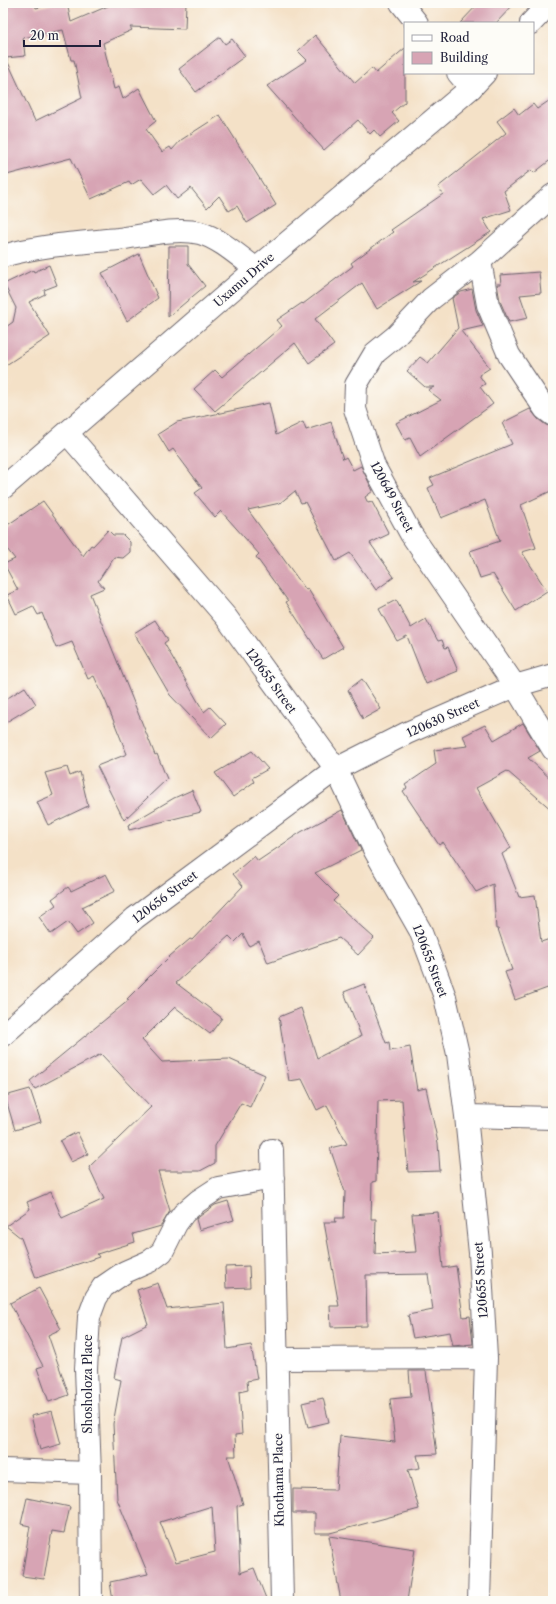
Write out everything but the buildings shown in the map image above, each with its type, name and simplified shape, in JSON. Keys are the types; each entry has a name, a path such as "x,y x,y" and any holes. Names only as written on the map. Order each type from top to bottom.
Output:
{"street":[{"path":"401,3 416,22"},
{"path":"532,22 550,3"},
{"name":"Uxamu Drive","path":"3,488 256,269 471,78"},
{"name":"120649 Street","path":"553,195 480,261 432,299 396,336 375,353 356,385 355,409 374,466 411,534 515,686 553,749"},
{"path":"3,256 24,250 82,242 118,239 168,231 191,232 199,233 212,238 256,269"},
{"path":"480,261 488,305 509,354 545,410 553,415"},
{"name":"120655 Street","path":"67,432 226,617 336,769 375,851 420,930 434,967 444,997 458,1054 480,1254 486,1358 480,1601"},
{"name":"120630 Street","path":"336,769 407,733 515,686 553,675"},
{"name":"120656 Street","path":"3,1035 135,918 336,769"},
{"path":"466,1116 553,1118"},
{"name":"Khothama Place","path":"272,1150 282,1601"},
{"name":"Shosholoza Place","path":"91,1601 90,1473 86,1369 89,1318 96,1298 104,1287 125,1272 150,1261 162,1252 176,1224 184,1213 198,1201 218,1188 273,1178"},
{"path":"276,1359 486,1358"},
{"path":"3,1470 90,1473"}]}
